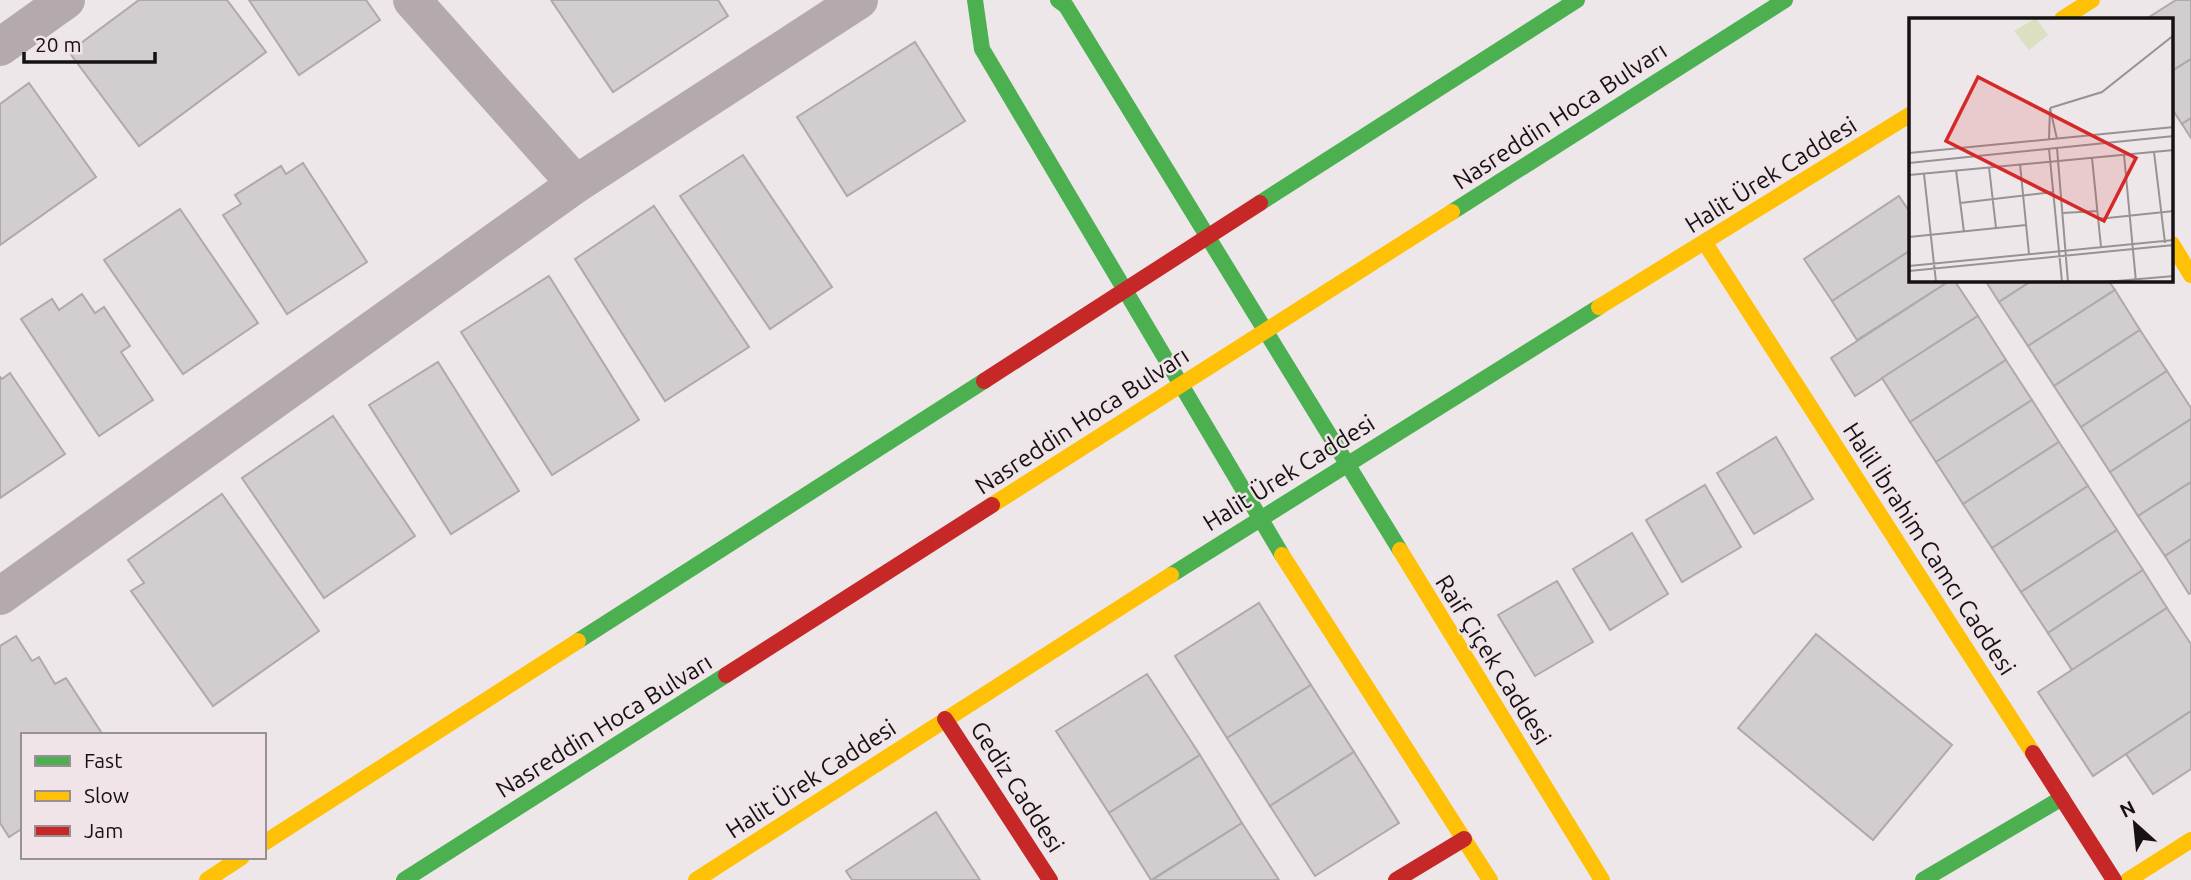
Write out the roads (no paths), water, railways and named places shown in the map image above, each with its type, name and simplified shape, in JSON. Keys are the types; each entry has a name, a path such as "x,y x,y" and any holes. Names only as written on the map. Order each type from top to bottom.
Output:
{"main road":[{"path":"975,0 982,49 1259,517 1490,880"},
{"name":"Raif Çiçek Caddesi","path":"1058,0 1066,6 1602,880"},
{"path":"266,843 1577,0"},
{"name":"Nasreddin Hoca Bulvarı","path":"404,880 1785,0"},
{"path":"2064,18 2092,0"},
{"name":"Halit Ürek Caddesi","path":"696,880 1259,517 1909,115"},
{"name":"Halil İbrahim Camcı Caddesi","path":"1705,243 2114,880"},
{"path":"2174,247 2191,275"},
{"name":"Gediz Caddesi","path":"945,719 1050,880"},
{"path":"1923,880 2062,798"},
{"path":"1396,880 1464,839"},
{"path":"2128,880 2191,840"},
{"path":"206,880 240,859"}],"street":[{"path":"0,47 66,0"},
{"path":"412,0 576,184"},
{"path":"5,585 576,184 859,0"}]}
